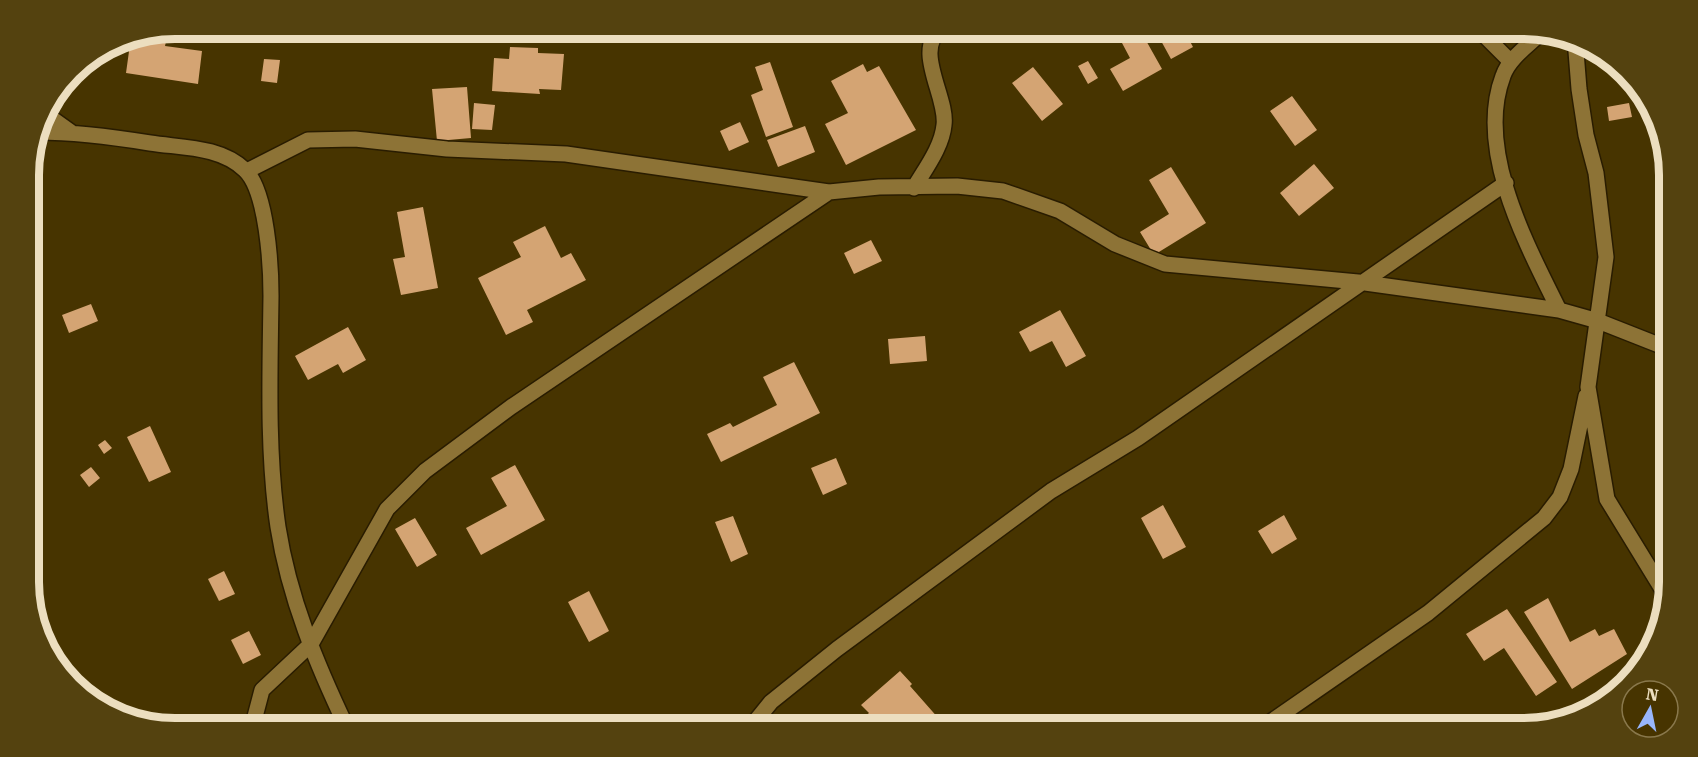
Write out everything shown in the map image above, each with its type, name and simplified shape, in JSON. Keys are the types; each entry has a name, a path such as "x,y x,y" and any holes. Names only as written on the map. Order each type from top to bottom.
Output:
{"street":[{"path":"914,188 935,151 945,125 930,61 930,47 934,39"},
{"path":"1488,39 1511,62"},
{"path":"1534,40 1511,62 1503,76 1496,111 1495,140 1525,241 1559,310"},
{"path":"1276,718 1428,613 1544,518 1560,497 1571,469 1588,387 1599,321 1606,257 1596,173 1586,135 1579,90 1576,49"},
{"path":"52,118 71,132"},
{"path":"46,132 71,132 196,148 230,158 247,171 265,215 271,278 271,441 278,527 293,594 311,644 343,718"},
{"path":"247,171 308,140 355,139 447,149 566,154 829,192 879,187 957,186 1003,191 1060,211 1115,244 1165,264 1358,282 1559,310 1599,321 1659,345"},
{"path":"758,718 771,702 837,649 1051,491 1138,438 1358,282 1506,183"},
{"path":"255,718 262,690 311,644 387,508 424,471 510,407 829,192"},
{"path":"1588,387 1607,499 1659,584"}],"building":[{"path":"166,39 165,46 202,51 198,84 126,73 131,46"},
{"path":"1120,39 1145,39 1162,69 1123,91 1110,69 1130,58"},
{"path":"1160,39 1189,39 1193,47 1171,59"},
{"path":"510,47 538,48 538,53 564,54 561,90 539,89 540,94 492,91 494,58 509,59"},
{"path":"264,59 280,60 277,83 261,81"},
{"path":"1088,61 1098,78 1088,84 1078,66"},
{"path":"770,62 793,127 766,137 751,95 763,90 755,67"},
{"path":"863,64 867,72 879,66 916,130 846,165 825,124 848,113 831,81"},
{"path":"1033,67 1063,104 1042,121 1012,83"},
{"path":"467,87 471,138 437,141 432,89"},
{"path":"1292,96 1317,130 1295,146 1270,111"},
{"path":"474,103 495,105 492,130 472,129"},
{"path":"1629,103 1632,117 1609,121 1607,107"},
{"path":"740,122 749,142 729,151 720,131"},
{"path":"805,126 815,152 778,167 767,140"},
{"path":"1314,164 1334,188 1299,216 1280,193"},
{"path":"1171,167 1206,223 1154,255 1140,232 1169,214 1149,180"},
{"path":"423,207 438,288 401,295 393,259 405,257 397,212"},
{"path":"545,226 561,258 571,253 586,280 527,310 533,322 506,335 478,278 521,257 513,242"},
{"path":"871,240 882,261 854,274 844,253"},
{"path":"91,304 98,321 69,333 62,315"},
{"path":"1060,310 1086,356 1066,367 1052,341 1030,352 1019,332"},
{"path":"348,327 366,360 343,373 338,364 308,380 295,356"},
{"path":"925,336 927,361 890,364 888,339"},
{"path":"794,362 820,413 721,462 707,434 730,423 733,427 777,405 763,377"},
{"path":"150,426 171,472 149,482 127,437"},
{"path":"105,440 112,448 104,454 98,445"},
{"path":"836,458 847,484 823,495 811,468"},
{"path":"515,465 545,520 481,555 466,528 507,506 491,478"},
{"path":"91,467 100,478 89,487 80,475"},
{"path":"1163,505 1186,547 1163,559 1141,518"},
{"path":"1284,515 1297,539 1272,554 1258,531"},
{"path":"733,516 748,554 731,562 715,522"},
{"path":"415,518 437,555 417,567 395,529"},
{"path":"224,571 235,594 219,601 208,579"},
{"path":"589,591 609,631 589,642 568,602"},
{"path":"1548,598 1570,642 1595,629 1599,636 1614,629 1627,654 1572,689 1524,612"},
{"path":"1507,609 1557,682 1536,696 1504,648 1484,661 1466,634"},
{"path":"249,631 261,655 243,664 231,640"},
{"path":"900,671 938,718 863,718 869,713 861,705"}]}
